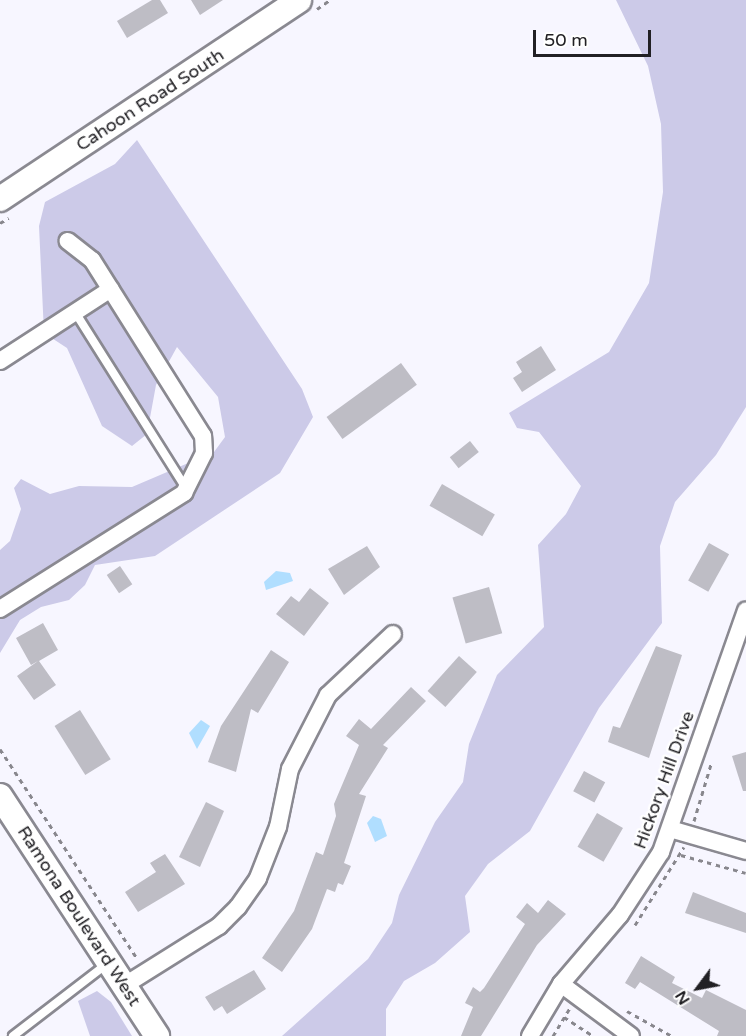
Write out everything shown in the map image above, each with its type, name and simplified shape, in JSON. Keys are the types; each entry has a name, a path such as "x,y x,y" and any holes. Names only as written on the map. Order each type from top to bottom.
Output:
{"main road":[{"name":"Cahoon Road South","path":"0,199 299,0"},
{"name":"Ramona Boulevard West","path":"4,811 109,962 134,979 158,1036"}],"street":[{"path":"0,609 187,490 199,471 203,436 92,260 68,241"},
{"path":"0,361 111,289"},
{"name":"Hickory Hill Drive","path":"530,1036 561,984 640,889 670,829 746,611"},
{"path":"134,979 219,926 247,894 278,827 290,769 328,695 393,634"},
{"path":"670,829 746,851"},
{"path":"561,984 631,1036"}],"lane":[{"path":"75,312 187,490"},
{"path":"13,1036 109,962"}],"path":[{"path":"0,749 134,979"},
{"path":"681,855 746,873"},
{"path":"619,1006 672,1036"},
{"path":"564,1017 593,1036"}],"shaded area":[{"path":"616,0 746,0 746,407 716,455 675,502 660,546 662,623 599,708 530,831 488,864 465,896 470,932 435,963 404,981 386,1009 386,1036 282,1036 368,959 392,923 399,895 435,822 463,782 469,744 497,675 544,627 538,545 566,514 581,486 539,432 517,428 509,413 609,352 649,283 663,192 661,124 648,66"},
{"path":"137,140 302,389 313,417 280,473 155,556 95,565 85,585 69,600 41,607 20,620 0,653 0,550 10,541 21,509 14,488 21,479 50,494 79,486 132,487 214,452 225,437 218,397 177,347 156,385 147,434 132,446 102,426 67,348 44,333 39,226 45,202 115,164"},
{"path":"276,571 290,573 293,581 266,590 264,582"},
{"path":"201,720 210,726 197,749 189,733"},
{"path":"373,816 381,819 387,836 375,842 367,823"},
{"path":"97,991 111,1002 132,1036 90,1036 78,1001"}],"building":[{"path":"152,0 160,0 168,13 127,38 117,21"},
{"path":"191,0 223,0 200,15"},
{"path":"541,346 556,370 522,392 513,378 522,372 516,362"},
{"path":"401,363 417,385 342,439 327,417"},
{"path":"470,441 479,452 459,468 450,457"},
{"path":"442,484 495,514 482,536 430,506"},
{"path":"709,543 729,554 708,592 688,581"},
{"path":"367,546 380,567 344,595 328,569"},
{"path":"120,566 132,584 119,593 107,575"},
{"path":"489,587 502,633 466,644 452,597"},
{"path":"310,588 329,603 304,636 276,614 291,596 299,602"},
{"path":"43,623 58,650 39,661 56,685 34,700 17,676 38,661 31,665 16,638"},
{"path":"656,646 682,655 649,758 608,742 613,726 620,728"},
{"path":"271,650 289,662 258,713 251,709 236,772 208,762 221,726"},
{"path":"459,656 477,672 445,707 428,691"},
{"path":"411,687 426,701 383,745 388,748 359,794 366,796 344,863 351,866 343,885 338,883 335,892 327,889 312,929 282,972 262,958 294,911 316,852 323,855 336,816 334,804 359,745 346,736 359,719 371,729"},
{"path":"80,710 111,759 85,775 55,726"},
{"path":"746,752 746,791 743,791 732,756"},
{"path":"584,771 605,782 594,803 573,791"},
{"path":"206,802 224,811 200,867 179,857"},
{"path":"597,813 623,828 603,862 578,847"},
{"path":"165,854 185,884 138,912 125,892 156,872 150,863"},
{"path":"693,892 746,913 746,933 685,913"},
{"path":"548,900 566,914 537,945 481,1036 461,1036 473,1007 465,1003 473,987 480,992 484,988 525,924 516,917 527,903 538,913"},
{"path":"641,956 675,977 672,983 702,998 706,990 746,1010 746,1036 717,1036 719,1031 640,982 635,989 625,983"},
{"path":"254,970 266,989 227,1014 222,1006 214,1011 205,997"}]}
